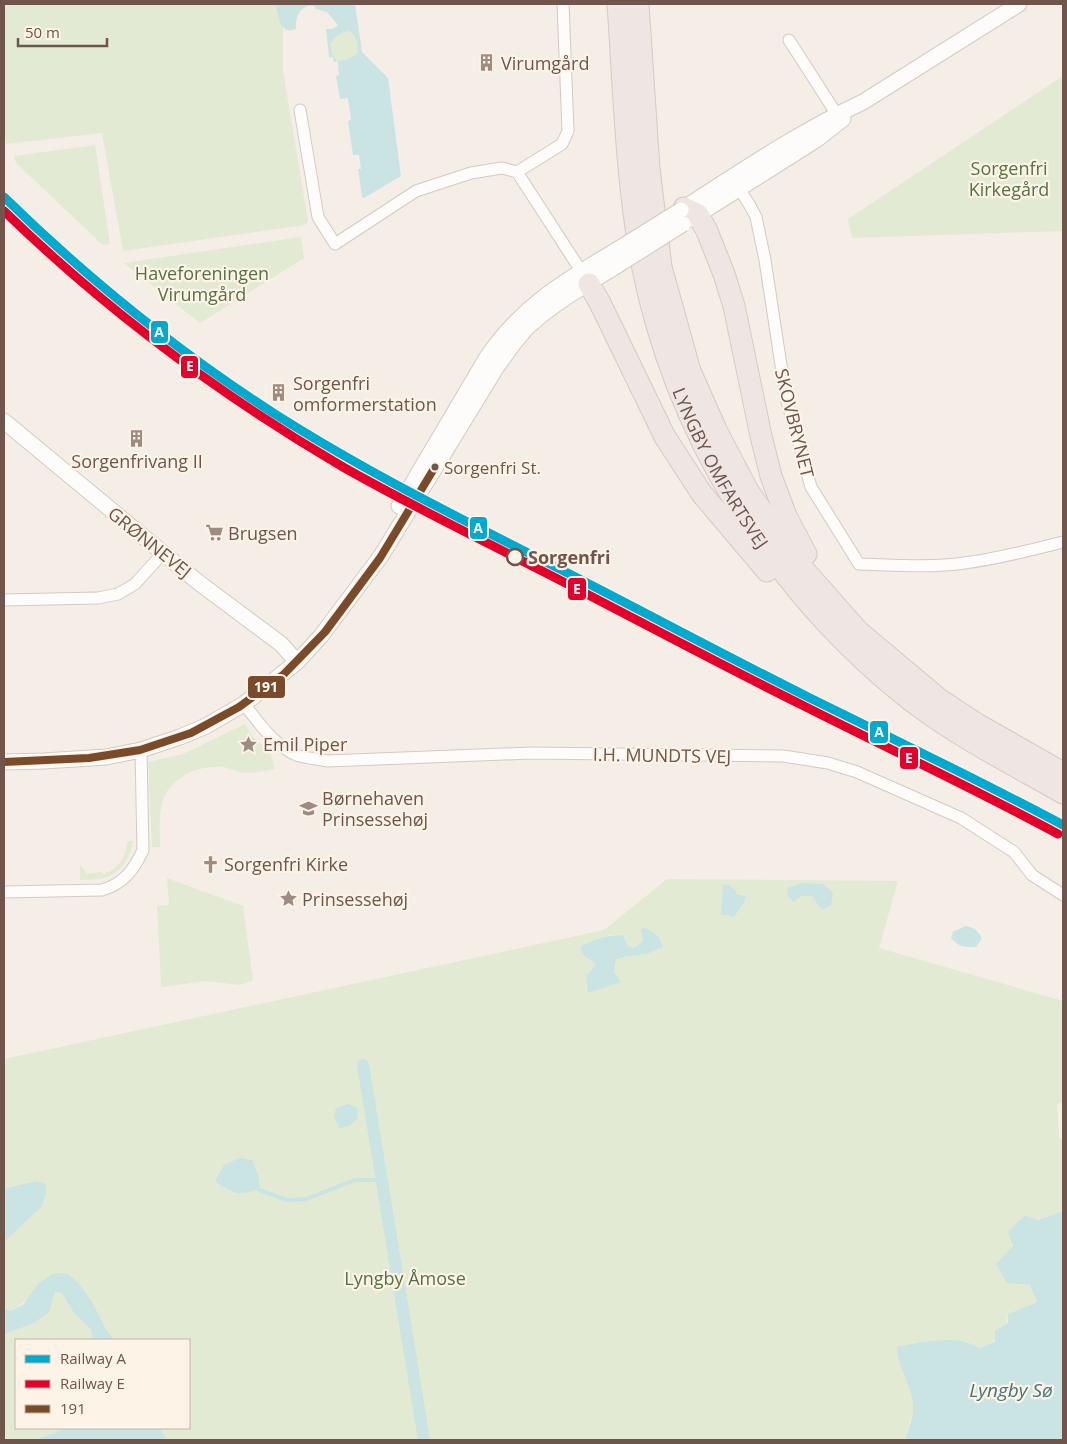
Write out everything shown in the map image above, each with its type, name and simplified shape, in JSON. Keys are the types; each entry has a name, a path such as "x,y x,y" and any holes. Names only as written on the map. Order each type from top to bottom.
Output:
{"highway":[{"name":"LYNGBY OMFARTSVEJ","path":"618,4 629,170 642,264 657,325 674,378 701,440 734,501 775,561 821,619 900,692 964,737 1063,793"},
{"name":"LYNGBY OMFARTSVEJ","path":"638,4 649,169 658,253 690,371 717,432 748,491 798,563 858,631 939,699 977,724 1063,773"},
{"path":"686,214 707,231 724,274 734,306 771,476 786,516 806,553 858,631"},
{"path":"585,277 600,303 665,437 702,494 774,580 821,619"}],"street":[{"path":"517,172 562,144 568,131 563,4"},
{"path":"4,762 106,757 141,750 198,730 244,704 297,662 321,636 353,594 430,464 513,344 539,318 585,277 735,184 816,140 839,118 1018,4"},
{"path":"789,40 839,118"},
{"path":"300,110 318,217 335,244 416,191 470,173 502,168 517,172 585,277"},
{"name":"SKOVBRYNET","path":"735,184 756,217 765,260 786,398 811,487 860,564 964,564 1063,542"},
{"name":"GRØNNEVEJ","path":"4,421 163,553 281,644 297,662"},
{"path":"4,600 98,598 118,594 135,584 163,553"},
{"name":"I.H. MUNDTS VEJ","path":"244,704 275,741 298,755 327,761 531,753 783,756 828,763 857,772 961,818 1014,852 1032,875 1063,895"},
{"path":"4,892 102,890 117,884 128,876 142,850 141,750"}],"green space":[{"path":"4,4 279,4 283,26 283,71 308,221 305,225 123,251 102,133 6,144 4,132"},
{"path":"348,31 357,41 357,54 344,60 336,60 330,44 333,39"},
{"name":"Sorgenfri Kirkegård","path":"1063,76 1063,231 852,238 848,219"},
{"path":"95,145 110,244 103,245 16,163 14,156"},
{"name":"Haveforeningen Virumgård","path":"301,237 304,258 200,323 124,263"},
{"path":"245,724 252,736 271,755 275,769 244,773 224,767 213,767 188,773 174,783 164,797 160,815 160,847 152,847 148,762 183,754"},
{"path":"128,841 133,841 130,852 122,867 100,879 80,880 80,865 87,874 101,872 104,874 119,865"},
{"path":"167,878 243,906 253,981 239,985 207,981 161,987 157,906 169,905"},
{"name":"Lyngby Åmose","path":"667,879 898,881 879,948 1063,1001 1063,1102 1057,1104 1059,1138 1063,1140 1063,1211 1038,1220 1025,1215 1016,1230 1010,1256 1007,1283 1030,1285 1037,1302 1008,1314 1003,1331 991,1342 980,1348 966,1342 902,1368 914,1406 905,1440 167,1440 161,1429 190,1429 190,1339 113,1339 85,1291 67,1273 11,1311 4,1309 4,1242 37,1209 45,1193 46,1184 36,1181 4,1190 4,1059 604,930","holes":["724,884 730,885 736,890 736,894 746,896 721,914","610,935 623,935 628,946 634,948 643,941 647,954 623,957 616,960 614,972 621,982 605,986 591,970 596,964 583,955 590,941 602,939"]},
{"path":"55,1292 62,1292 74,1313 91,1330 92,1339 15,1339 15,1429 63,1429 35,1440 4,1440 4,1334 32,1324 52,1303"}],"water":[{"path":"276,4 355,4 362,52 388,78 401,176 364,198 362,197 358,169 361,169 359,155 353,155 348,121 351,120 348,98 340,99 336,76 339,75 338,61 334,62 333,57 329,57 326,29 333,29 338,25 327,12 316,9 314,6 309,6 302,9 299,13 296,20 296,29 286,30 279,19","holes":["348,31 357,41 357,54 344,60 336,60 330,44 340,34"]},
{"path":"803,883 823,884 833,893 831,905 822,910 812,896 801,896 794,902 787,895 788,888"},
{"path":"723,884 729,885 736,890 736,894 746,896 734,917 721,914"},
{"path":"965,926 971,927 982,938 976,947 962,946 951,938 953,932"},
{"path":"646,928 658,936 663,947 647,954 623,957 616,960 614,972 621,982 588,993 586,977 596,964 583,955 580,947 601,938 623,935 628,946 634,948 643,941 641,929"},
{"path":"348,1104 358,1108 357,1119 349,1126 340,1128 334,1117 336,1108"},
{"path":"240,1158 252,1160 258,1174 260,1187 248,1192 237,1193 226,1189 215,1181 224,1165"},
{"path":"36,1181 46,1184 46,1193 41,1207 4,1242 4,1189"},
{"name":"Lyngby Sø","path":"1063,1211 1063,1440 905,1440 912,1418 913,1405 910,1390 899,1362 897,1347 949,1340 967,1342 980,1348 995,1341 995,1331 1008,1323 1008,1314 1037,1302 1030,1285 1007,1283 996,1264 1013,1246 1008,1232 1025,1215 1038,1220"},
{"path":"67,1273 80,1285 113,1339 92,1339 91,1330 74,1313 62,1293 55,1292 49,1312 32,1324 4,1334 4,1309 11,1311 24,1304 38,1284 52,1274"},
{"path":"63,1429 161,1429 167,1440 35,1440"}],"waterway":[{"path":"363,1065 424,1440"},
{"path":"257,1189 287,1200 306,1199 355,1180 382,1180"}],"rail line":[{"name":"A","path":"4,197 100,285 168,339 239,390 308,435 444,510 1063,825"},
{"name":"E","path":"4,211 83,283 166,349 252,411 343,467 739,673 1058,834"}],"transit line":[{"name":"191","path":"4,762 89,758 140,750 191,733 239,707 283,675 325,632 380,558 435,467"}],"place":[{"name":"Virumgård","path":"487,63"},
{"name":"Sorgenfri omformerstation","path":"279,393"},
{"name":"Sorgenfrivang II","path":"137,438"},
{"name":"Sorgenfri St.","path":"435,467"},
{"name":"Brugsen","path":"214,533"},
{"name":"Sorgenfri","path":"515,557"},
{"name":"Emil Piper","path":"249,744"},
{"name":"Børnehaven Prinsessehøj","path":"308,808"},
{"name":"Sorgenfri Kirke","path":"210,864"},
{"name":"Prinsessehøj","path":"288,899"}]}
